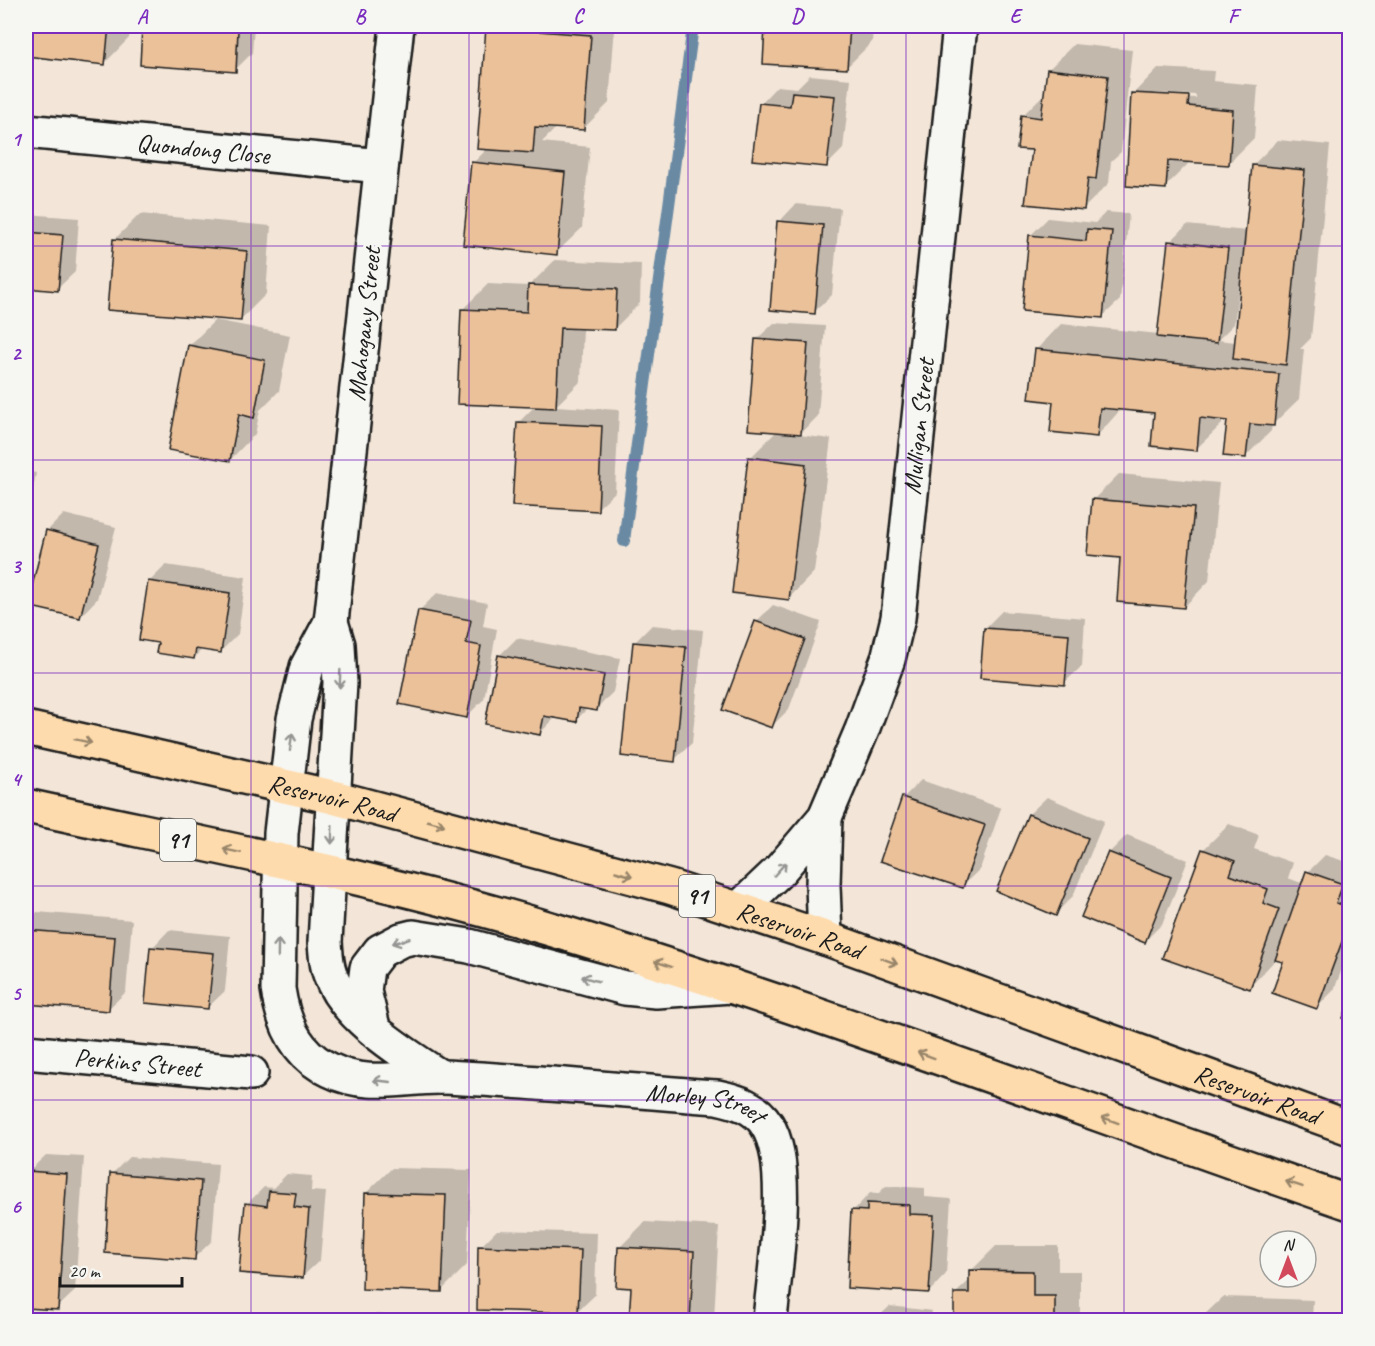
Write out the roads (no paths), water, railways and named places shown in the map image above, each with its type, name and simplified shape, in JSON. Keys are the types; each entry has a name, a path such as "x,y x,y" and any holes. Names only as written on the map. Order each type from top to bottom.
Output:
{"main road":[{"name":"Reservoir Road","path":"26,728 333,797 585,862 825,938 1350,1128"},
{"name":"91","path":"26,806 330,873 495,913 731,986 1350,1203"}],"street":[{"name":"Mahogany Street","path":"333,797 340,665 331,622 397,26"},
{"name":"Mulligan Street","path":"739,909 779,871 825,817 866,720 888,658 898,618 960,26"},
{"name":"Quondong Close","path":"26,131 381,166"},
{"name":"Mahogany Street","path":"280,862 286,786 300,693 307,667 331,622"},
{"name":"Morley Street","path":"333,797 325,942 330,975 345,1001 373,1027 398,1049 440,1077"},
{"name":"Mulligan Street","path":"825,817 823,885 825,938"},
{"name":"Morley Street","path":"280,862 278,989 281,1007 300,1047 310,1058 340,1075 393,1082 440,1077 717,1097 739,1102 756,1112 767,1125 773,1138 780,1168 770,1320"},
{"path":"373,1027 363,991 367,968 380,951 401,940 413,937 461,944 625,988 656,991 731,986"},
{"name":"Perkins Street","path":"26,1052 251,1072"}],"waterway":[{"path":"624,541 693,26"}]}
